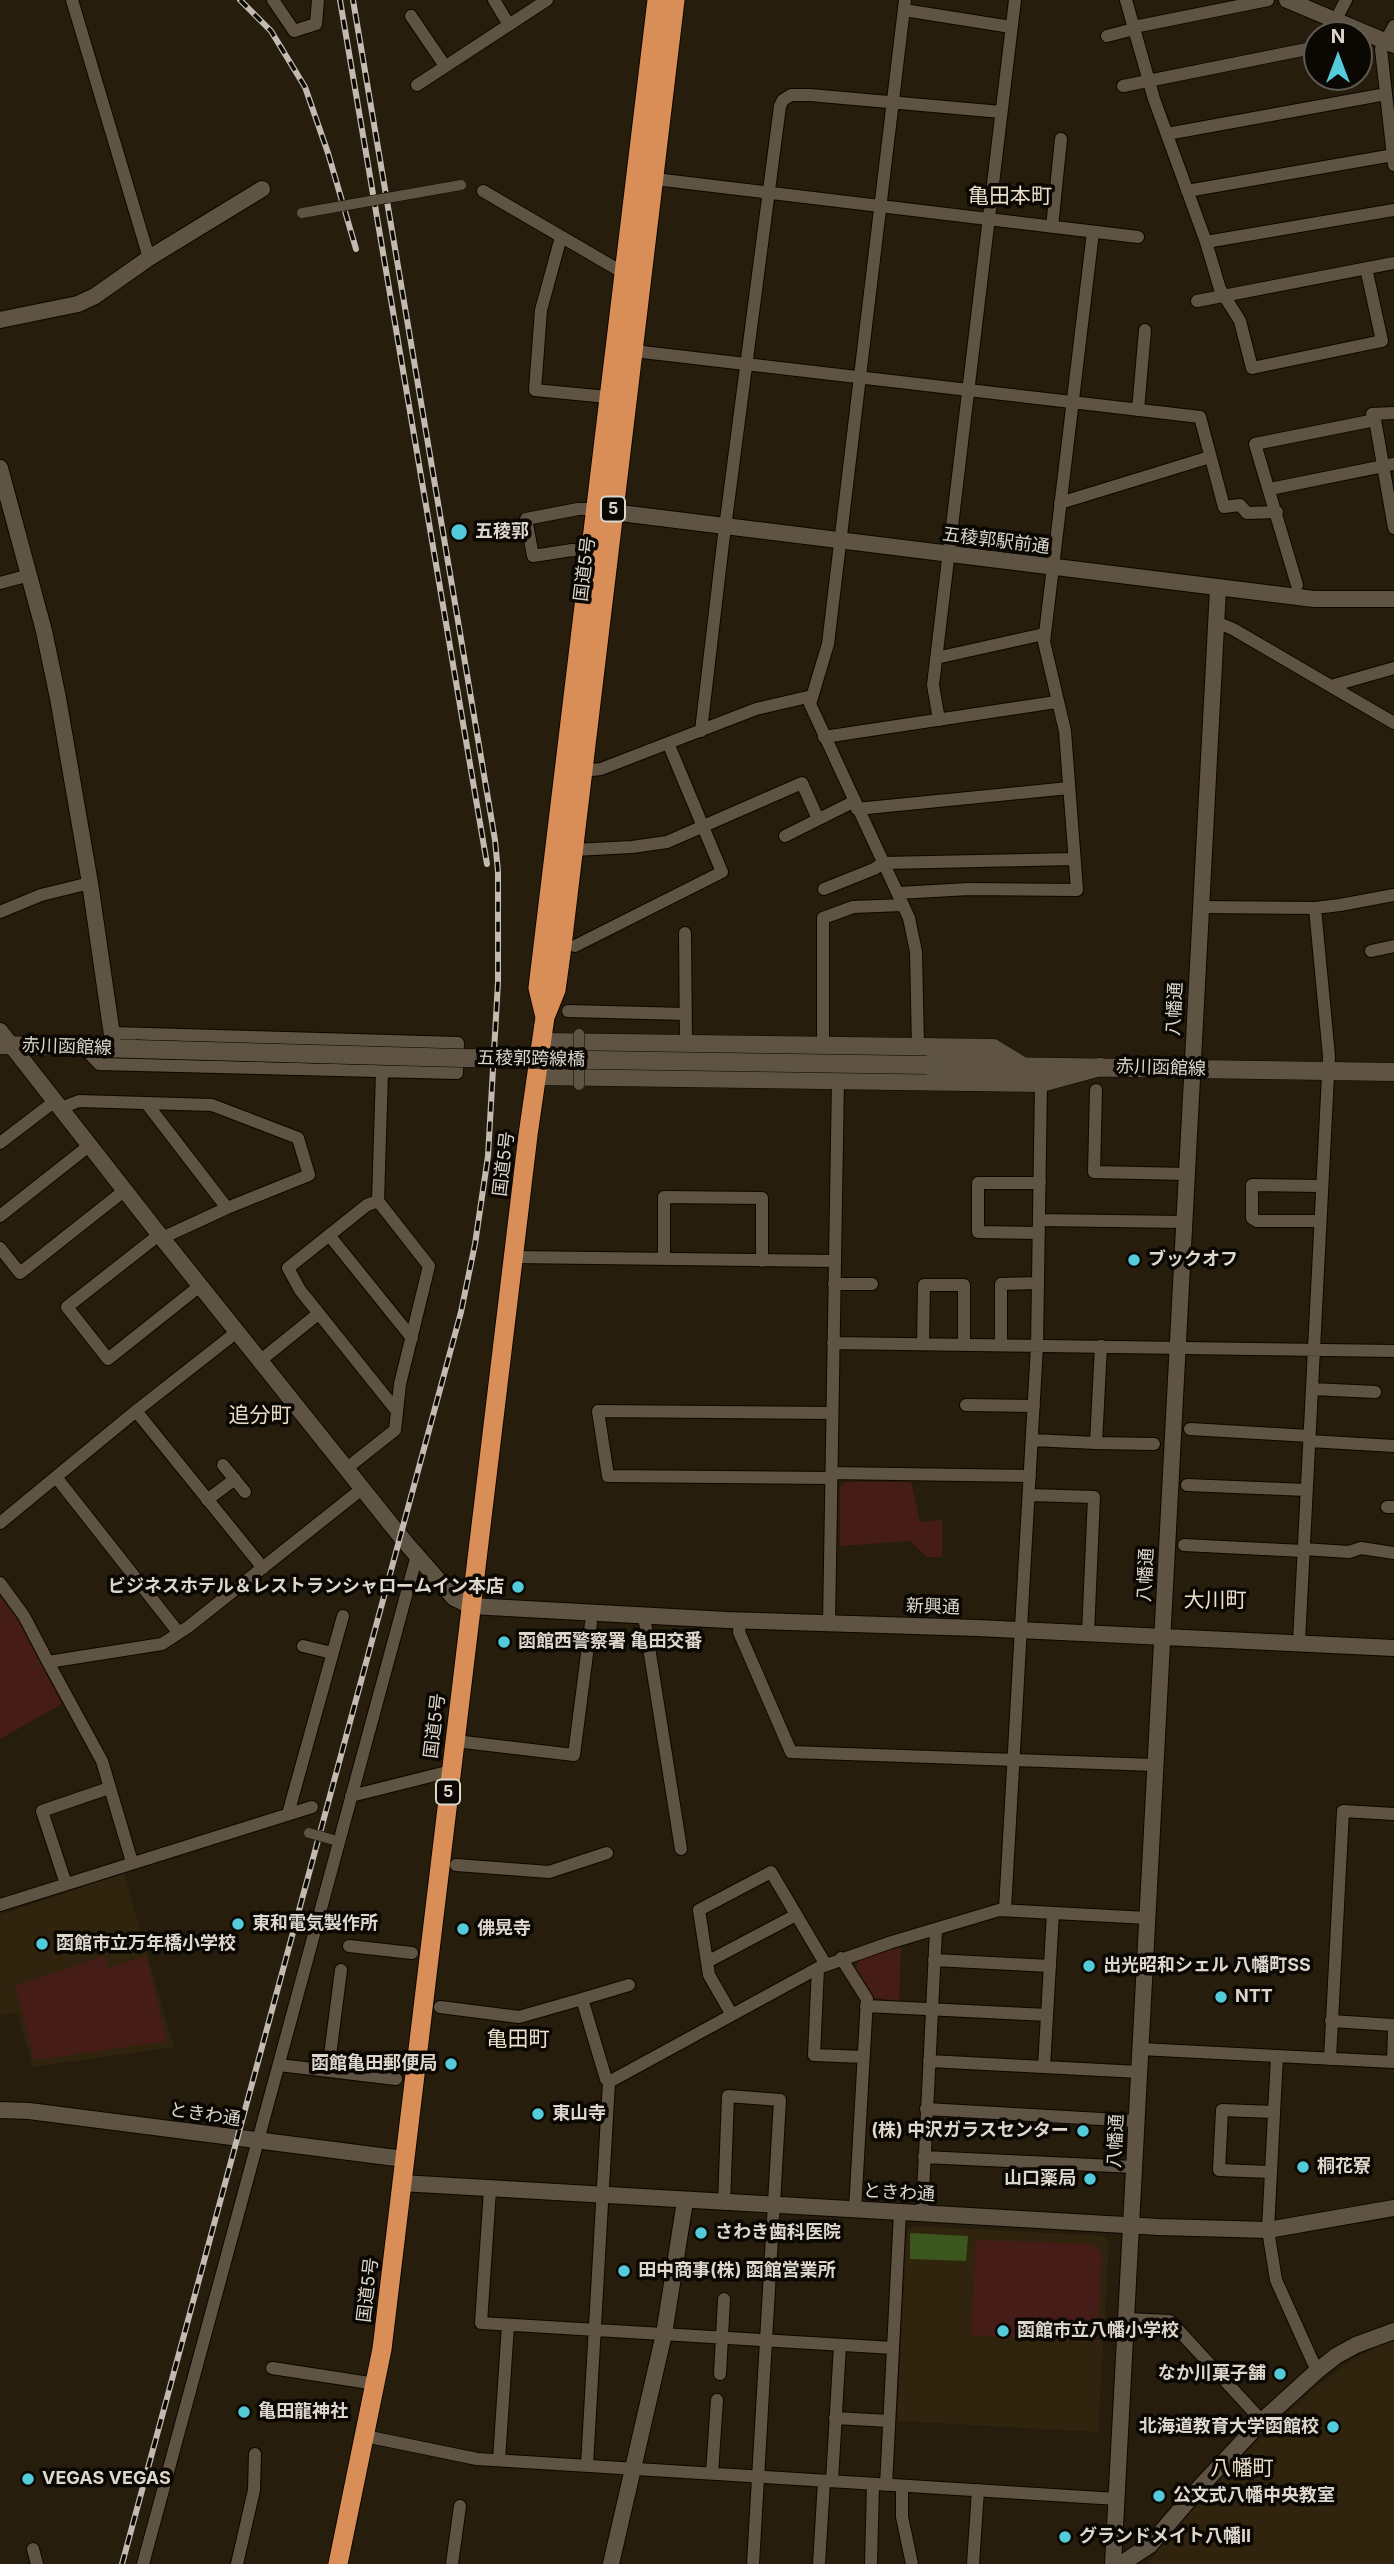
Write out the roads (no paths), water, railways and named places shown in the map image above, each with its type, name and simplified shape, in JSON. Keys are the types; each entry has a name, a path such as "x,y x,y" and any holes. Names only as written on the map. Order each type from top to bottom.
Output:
{"highway":[{"name":"国道5号","path":"338,2564 376,2384 537,1076 545,1017 556,990 574,849 604,511 607,397 657,0"},
{"name":"国道5号","path":"545,1017 538,988 590,551 604,511 634,351 675,0"}],"main road":[{"name":"赤川函館線","path":"3,1040 84,1048 114,1041 135,1049"},
{"path":"542,1042 993,1048 1021,1065"},
{"name":"五稜郭跨線橋","path":"135,1049 473,1058 927,1065"},
{"name":"赤川函館線","path":"927,1065 1394,1072"},
{"path":"537,1076 1041,1083 1100,1066"}],"street":[{"path":"72,0 149,258"},
{"path":"273,0 294,31 316,24 318,0"},
{"path":"494,0 509,25"},
{"path":"417,85 547,0"},
{"path":"939,720 933,685 1015,0"},
{"path":"1126,0 1167,134 1223,295 1240,321 1252,368 1382,341 1366,268"},
{"path":"1107,36 1268,0"},
{"path":"1287,0 1335,21 1346,0"},
{"path":"918,1047 916,952 901,899 855,806 810,704 828,643 904,5 1011,27"},
{"path":"411,16 445,66"},
{"path":"1187,191 1394,158 1381,49 1390,43 1394,26"},
{"path":"1373,38 1390,43"},
{"path":"1123,86 1303,50"},
{"path":"701,731 779,110 786,97 810,94 1001,112"},
{"path":"1167,134 1386,94"},
{"path":"1052,227 1061,139"},
{"path":"655,179 1138,237"},
{"path":"302,213 461,185"},
{"path":"0,320 78,304 95,296 149,258 261,188"},
{"path":"483,191 622,272"},
{"path":"1206,242 1394,209"},
{"path":"823,1047 824,918 853,907 969,889 1077,895 1065,730 1056,702 1044,634 1093,232"},
{"path":"561,237 541,310 535,390 607,397"},
{"path":"1197,301 1394,263"},
{"path":"1138,410 1145,330"},
{"path":"634,351 1200,417 1224,507 1240,505 1247,513 1277,512"},
{"path":"1297,585 1255,444 1394,413"},
{"path":"1374,416 1388,465 1394,524"},
{"path":"1060,503 1210,457"},
{"path":"1270,489 1388,465"},
{"path":"0,468 6,510 30,575 58,698 114,1041 458,1043 457,1073 99,1064 84,1048"},
{"path":"590,551 572,550 533,556 526,519 578,509 604,511"},
{"name":"五稜郭駅前通","path":"604,511 1218,589 1334,601 1394,599"},
{"path":"0,583 30,575"},
{"name":"八幡通","path":"1113,2564 1218,589"},
{"path":"1216,622 1233,629 1394,723"},
{"path":"936,658 1044,634"},
{"path":"1331,686 1394,668"},
{"path":"583,771 601,769 756,709 812,696"},
{"path":"824,737 1056,702"},
{"path":"575,946 722,872 668,743"},
{"path":"574,849 645,846 667,842 803,783 818,819"},
{"path":"785,835 818,819 855,806 1069,788"},
{"path":"824,889 883,863 1074,859"},
{"path":"0,912 41,895 90,883"},
{"path":"1200,907 1315,908 1394,895"},
{"path":"1299,1642 1329,1056 1315,908"},
{"path":"685,933 686,1045"},
{"path":"1371,951 1394,946"},
{"path":"568,1011 686,1014"},
{"path":"579,1034 579,1085"},
{"path":"3,1040 58,1105 417,1555 454,1598 471,1606"},
{"path":"347,1468 395,1430 400,1384 429,1266 378,1201 382,1072"},
{"path":"829,1623 838,1079"},
{"path":"1005,1909 1016,1759 1037,1346 1041,1083"},
{"path":"1096,1090 1094,1172 1187,1174"},
{"path":"0,1143 58,1105 79,1101 212,1105 298,1138 309,1175 161,1236 67,1307 108,1359 201,1285"},
{"path":"147,1104 227,1208"},
{"path":"0,1216 90,1145"},
{"path":"1040,1183 978,1183 978,1232 1039,1226 1184,1223"},
{"path":"1319,1221 1252,1219 1252,1185 1321,1186"},
{"path":"0,1248 20,1272 125,1190"},
{"path":"664,1259 664,1196 762,1198 762,1261"},
{"path":"378,1201 367,1205 288,1268 318,1314 396,1410"},
{"path":"329,1235 412,1338"},
{"path":"514,1257 834,1261"},
{"path":"1001,1345 1001,1284 1038,1283"},
{"path":"834,1284 872,1284"},
{"path":"923,1344 925,1285 964,1285 964,1345"},
{"path":"261,1360 318,1314"},
{"path":"0,1523 238,1331"},
{"path":"833,1343 1394,1351"},
{"path":"1096,1443 1101,1346"},
{"path":"1312,1389 1374,1392"},
{"path":"966,1405 1034,1406"},
{"path":"136,1411 262,1568"},
{"path":"832,1413 598,1411 608,1476 1030,1476"},
{"path":"1191,1429 1394,1446"},
{"path":"1032,1440 1154,1444"},
{"path":"223,1465 245,1492"},
{"path":"56,1477 178,1632"},
{"path":"207,1500 234,1479"},
{"path":"1187,1485 1306,1490"},
{"path":"48,1662 162,1644 188,1627 363,1488"},
{"path":"1030,1495 1094,1496 1088,1633"},
{"path":"1184,1545 1349,1552 1362,1548 1394,1553"},
{"path":"143,2564 417,1555"},
{"path":"0,1583 24,1616 102,1761 132,1862"},
{"name":"新興通","path":"471,1606 644,1616 1162,1635 1394,1648"},
{"path":"288,1814 343,1616"},
{"path":"644,1616 681,1849"},
{"path":"740,1620 739,1632 791,1752 1155,1765"},
{"path":"455,1741 574,1755 591,1623"},
{"path":"303,1646 332,1653"},
{"path":"351,1797 451,1770"},
{"path":"66,1884 42,1811 109,1788"},
{"path":"1,1903 312,1807"},
{"path":"1330,2059 1343,1811 1394,1814"},
{"path":"309,1833 334,1839"},
{"path":"457,1864 548,1871 607,1853"},
{"path":"732,2015 709,1975 699,1910 771,1872 822,1967 814,2055 863,2057"},
{"path":"609,2081 842,1958 1005,1909 1147,1918"},
{"path":"1044,2067 1053,1913"},
{"path":"707,1962 796,1915"},
{"path":"922,2213 936,1930"},
{"path":"349,1946 412,1953"},
{"path":"842,1958 867,1999 855,2210"},
{"path":"934,1960 1050,1966"},
{"path":"328,2071 341,1970"},
{"path":"440,2007 519,2017 629,1985"},
{"path":"582,1999 606,2079 609,2081 587,2465"},
{"path":"866,2006 1047,2015"},
{"path":"1140,2049 1393,2062 1394,2027 1331,2021"},
{"path":"1277,2056 1268,2230 1276,2280 1317,2371"},
{"path":"929,2062 1139,2072"},
{"path":"279,2065 396,2079"},
{"path":"723,2203 728,2096 780,2100 753,2564"},
{"path":"926,2109 1136,2120"},
{"name":"ときわ通","path":"0,2110 29,2111 404,2159"},
{"path":"1270,2172 1219,2170 1222,2110 1273,2112"},
{"path":"924,2157 1134,2167"},
{"name":"ときわ通","path":"401,2183 1132,2226 1268,2230 1394,2208"},
{"path":"490,2190 481,2323 893,2348"},
{"path":"611,2564 664,2334 685,2200"},
{"path":"871,2564 889,2421 901,2212"},
{"path":"720,2374 724,2299"},
{"path":"1127,2319 1170,2321 1262,2421"},
{"path":"499,2460 508,2325"},
{"path":"1121,2564 1150,2545 1262,2421 1317,2371 1356,2345 1394,2330"},
{"path":"819,2564 840,2344"},
{"path":"272,2368 376,2384"},
{"path":"712,2473 717,2400"},
{"path":"835,2418 889,2421"},
{"path":"365,2436 477,2459 1117,2499"},
{"path":"237,2564 254,2490 255,2454"},
{"path":"902,2486 902,2517 912,2564"},
{"path":"973,2564 978,2490"},
{"path":"452,2564 460,2506"},
{"path":"33,2549 37,2564"}],"railway":[{"path":"240,0 271,31 305,87 328,153 356,249"},
{"path":"340,0 487,864"},
{"path":"122,2564 461,1312 475,1244 488,1156 498,982 498,872 495,840 353,0"}],"place":[{"name":"五稜郭","path":"459,532"},
{"name":"ブックオフ","path":"1134,1260"},
{"name":"ビジネスホテル＆レストランシャロームイン本店","path":"518,1587"},
{"name":"函館西警察署 亀田交番","path":"504,1642"},
{"name":"東和電気製作所","path":"238,1924"},
{"name":"佛晃寺","path":"463,1929"},
{"name":"函館市立万年橋小学校","path":"42,1944"},
{"name":"出光昭和シェル 八幡町SS","path":"1089,1966"},
{"name":"NTT","path":"1221,1997"},
{"name":"函館亀田郵便局","path":"451,2064"},
{"name":"東山寺","path":"538,2114"},
{"name":"(株) 中沢ガラスセンター","path":"1083,2131"},
{"name":"桐花寮","path":"1303,2167"},
{"name":"山口薬局","path":"1090,2179"},
{"name":"さわき歯科医院","path":"701,2233"},
{"name":"田中商事(株) 函館営業所","path":"624,2271"},
{"name":"函館市立八幡小学校","path":"1003,2331"},
{"name":"なか川菓子舗","path":"1280,2374"},
{"name":"亀田龍神社","path":"244,2412"},
{"name":"北海道教育大学函館校","path":"1333,2427"},
{"name":"VEGAS VEGAS","path":"28,2479"},
{"name":"公文式八幡中央教室","path":"1159,2496"},
{"name":"グランドメイト八幡II","path":"1065,2537"}],"district":[{"name":"亀田本町","path":"1010,197"},
{"name":"追分町","path":"260,1416"},
{"name":"大川町","path":"1215,1601"},
{"name":"亀田町","path":"518,2040"},
{"name":"八幡町","path":"1242,2469"}]}
